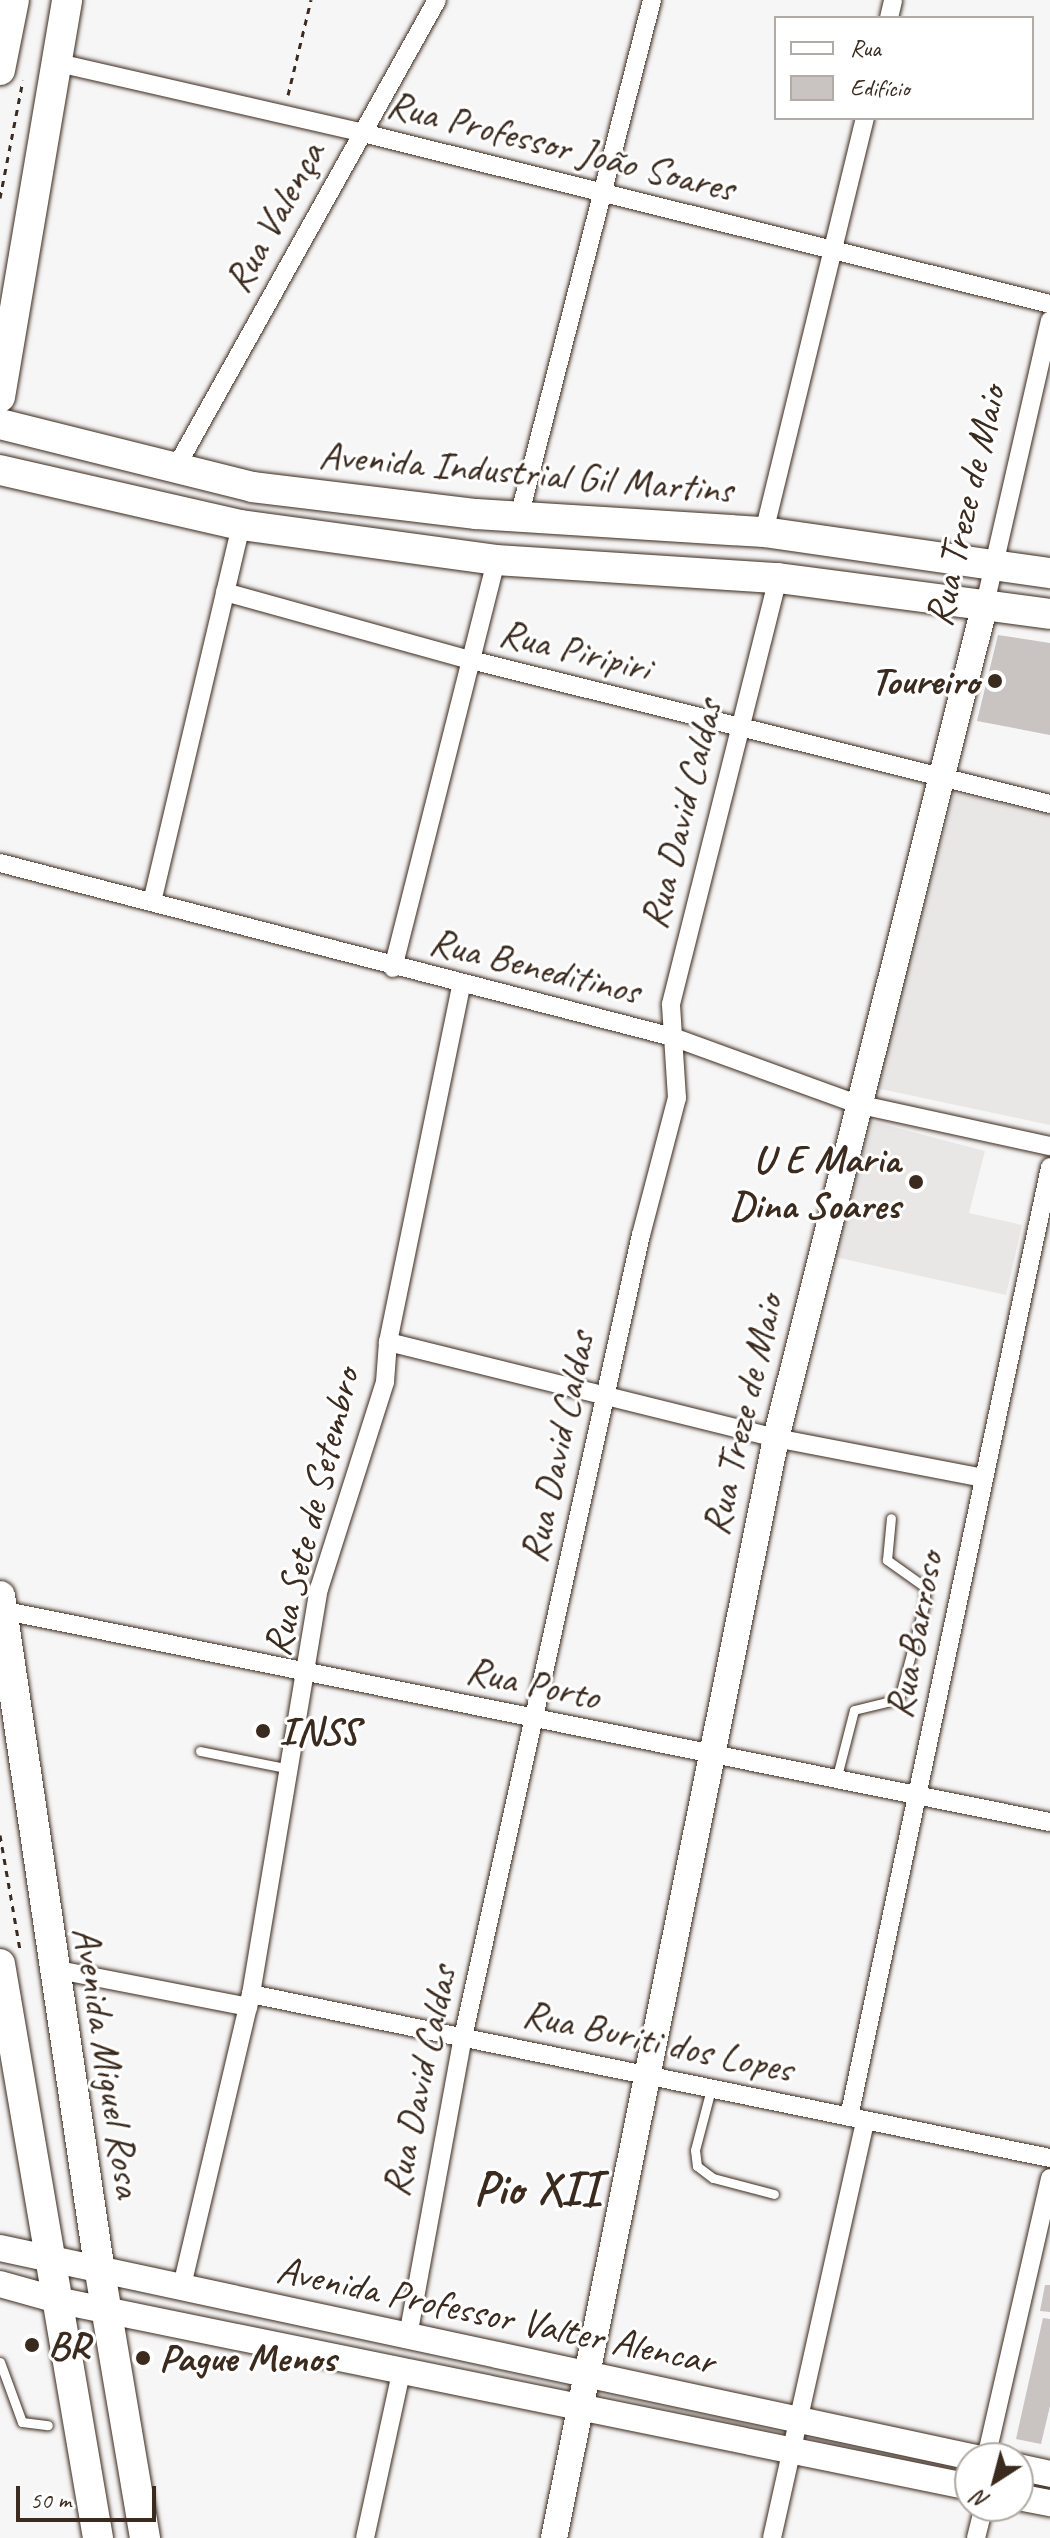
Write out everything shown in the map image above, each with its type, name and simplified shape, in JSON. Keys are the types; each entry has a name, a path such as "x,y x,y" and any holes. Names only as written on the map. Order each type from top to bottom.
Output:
{"main road":[{"path":"12,73 14,0"},
{"path":"0,397 54,62 67,0"},
{"name":"Avenida Industrial Gil Martins","path":"0,424 175,469 296,493 519,517 764,532 1050,573"},
{"name":"Avenida Industrial Gil Martins","path":"0,470 241,525 496,560 697,570 1050,614"},
{"path":"697,570 699,528"},
{"name":"Rua Treze de Maio","path":"554,2538 644,2075 776,1438 857,1104 985,604"},
{"name":"Avenida Miguel Rosa","path":"1,1603 53,1969 145,2538"},
{"path":"0,1964 61,2301 98,2538"},
{"name":"Avenida Professor Valter Alencar","path":"0,2248 181,2290 954,2453"},
{"name":"Avenida Professor Valter Alencar","path":"0,2284 61,2301 954,2483"}],"street":[{"name":"Rua Valença","path":"175,469 437,0"},
{"path":"519,517 605,193 652,0"},
{"name":"Rua Professor João Soares","path":"54,62 363,133 833,254 1050,304"},
{"path":"764,532 865,120"},
{"name":"Rua Treze de Maio","path":"985,604 1050,320"},
{"path":"152,902 241,525"},
{"path":"393,968 496,560"},
{"name":"Rua David Caldas","path":"408,2336 463,2037 605,1398 677,1098 671,1004 778,578"},
{"name":"Rua Piripiri","path":"225,592 471,660 1050,804"},
{"name":"Rua Beneditinos","path":"0,863 461,986 673,1037 857,1104 1050,1146"},
{"name":"Rua Sete de Setembro","path":"181,2290 249,2000 319,1589 339,1515 383,1392 388,1342 461,986"},
{"name":"Rua Barroso","path":"772,2538 800,2422 918,1796 1050,1167"},
{"path":"388,1342 776,1438 983,1478"},
{"name":"Rua Porto","path":"1,1603 534,1721 1050,1822"},
{"name":"Rua Buriti dos Lopes","path":"53,1969 463,2037 1050,2158"},
{"path":"990,2442 1050,2178"},
{"path":"365,2538 402,2369"}],"lane":[{"path":"836,1780 854,1710 899,1699 925,1602 925,1587 887,1560 891,1518"},
{"path":"200,1751 290,1769"},
{"path":"711,2089 695,2150 697,2166 713,2178 774,2194"},
{"path":"0,2362 22,2422 48,2425"}],"path":[{"path":"284,115 311,0"},
{"path":"0,198 12,73"}],"shaded area":[{"path":"954,793 1050,814 1050,1125 876,1088"},
{"name":"U E Maria Dina Soares","path":"871,1121 985,1151 969,1213 1022,1225 1006,1295 835,1257"}],"building":[{"path":"998,635 1050,643 1050,735 977,721"},
{"path":"1045,2285 1050,2285 1050,2312 1040,2311"},
{"path":"1043,2318 1050,2319 1050,2406 1041,2444 1016,2439"}],"place":[{"name":"Toureiro","path":"995,681"},
{"name":"U E Maria Dina Soares","path":"916,1182"},
{"name":"INSS","path":"263,1731"},
{"name":"BR","path":"32,2345"},
{"name":"Pague Menos","path":"143,2358"}],"district":[{"name":"Pio XII","path":"537,2189"}]}
